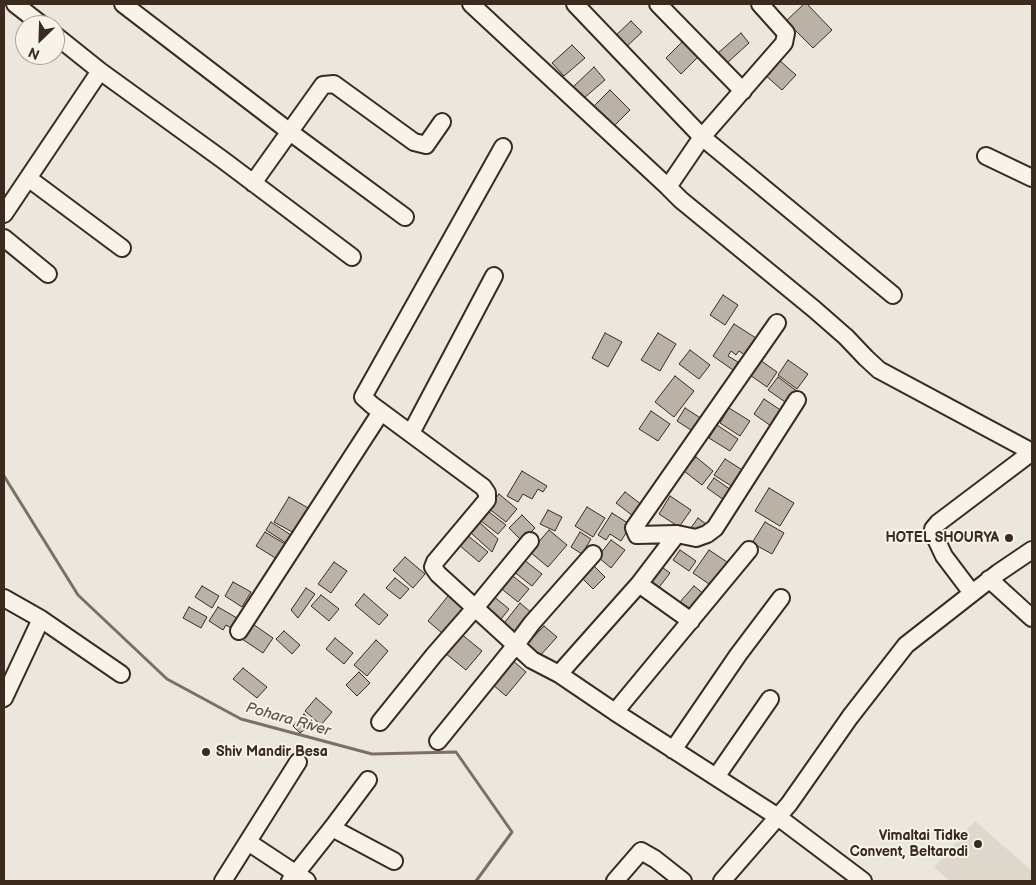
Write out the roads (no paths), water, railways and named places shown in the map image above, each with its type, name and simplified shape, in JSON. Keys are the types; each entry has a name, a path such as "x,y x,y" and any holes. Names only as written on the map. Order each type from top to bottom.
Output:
{"street":[{"path":"15,4 29,15"},
{"path":"123,4 405,217"},
{"path":"471,4 681,200 814,309 879,370 1032,452 938,523 933,529 944,556 972,593"},
{"path":"574,4 702,137 892,294"},
{"path":"658,4 742,90"},
{"path":"668,187 702,137 784,42 786,33 760,4"},
{"path":"65,43 100,71 352,257"},
{"path":"4,214 100,71"},
{"path":"254,183 324,85 334,84 414,142 426,145 442,122"},
{"path":"503,147 363,397 483,487 487,493 487,500 435,562 433,567 438,574 532,660 559,674 778,817 863,881"},
{"path":"986,156 1032,178"},
{"path":"28,178 122,248"},
{"path":"4,238 48,274"},
{"path":"411,433 494,276"},
{"path":"777,323 634,528 637,535 677,534 696,538 707,534 715,528 797,400"},
{"path":"239,631 381,412"},
{"path":"559,674 639,584 677,534"},
{"path":"380,722 530,541"},
{"path":"615,712 750,550"},
{"path":"722,881 789,804 850,717 906,645 972,593 1032,550"},
{"path":"438,741 532,623 593,554"},
{"path":"990,580 1032,618"},
{"path":"639,584 691,620"},
{"path":"4,598 41,619 121,674"},
{"path":"673,750 738,655 781,598"},
{"path":"4,698 41,619"},
{"path":"716,777 770,699"},
{"path":"223,881 298,762"},
{"path":"248,842 298,879 332,828 368,780"},
{"path":"332,828 394,861"},
{"path":"616,881 640,850 654,858 683,881"}],"waterway":[{"name":"Pohara River","path":"4,476 78,595 167,679 241,719 372,754 456,752 512,832 476,881"}],"place":[{"name":"HOTEL SHOURYA","path":"1009,538"},
{"name":"Shiv Mandir Besa","path":"206,752"},
{"name":"Vimaltai Tidke Convent, Beltarodi","path":"978,844"}]}
